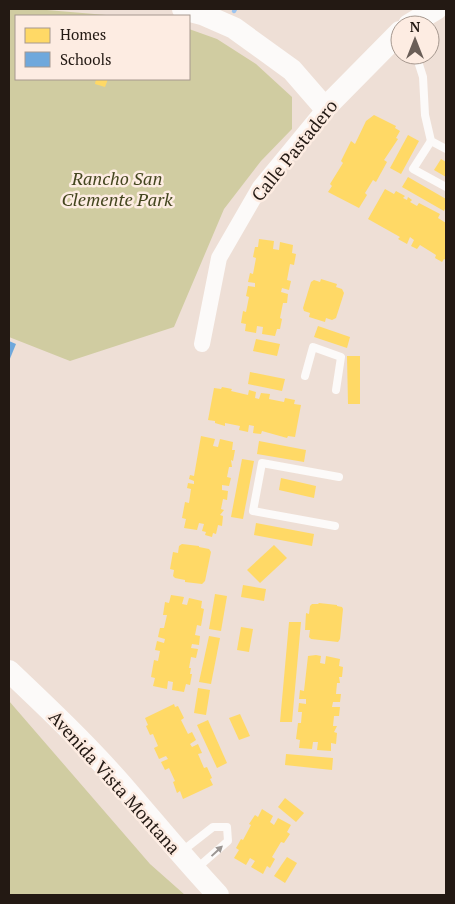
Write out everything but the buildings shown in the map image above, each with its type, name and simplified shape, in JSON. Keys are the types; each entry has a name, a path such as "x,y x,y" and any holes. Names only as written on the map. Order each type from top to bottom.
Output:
{"street":[{"path":"183,9 202,14 234,28 292,70 325,108"},
{"name":"Calle Pastadero","path":"202,344 220,258 260,186 325,108 390,42"},
{"name":"Avenida Vista Montana","path":"9,671 65,724 122,784 218,895"}],"lane":[{"path":"419,65 422,77 424,115 431,141 446,149"},
{"path":"431,141 413,169 446,187"},
{"path":"305,376 313,347 341,357 336,390"},
{"path":"335,526 253,511 262,463 339,477"},
{"path":"180,853 213,827 227,827 228,841 195,870"}],"green space":[{"name":"Rancho San Clemente Park","path":"9,9 35,9 106,15 15,15 15,80 190,80 190,29 217,39 256,64 292,97 292,129 261,161 224,209 174,327 70,361 9,337"},
{"path":"9,701 150,864 185,895 9,895"}]}
